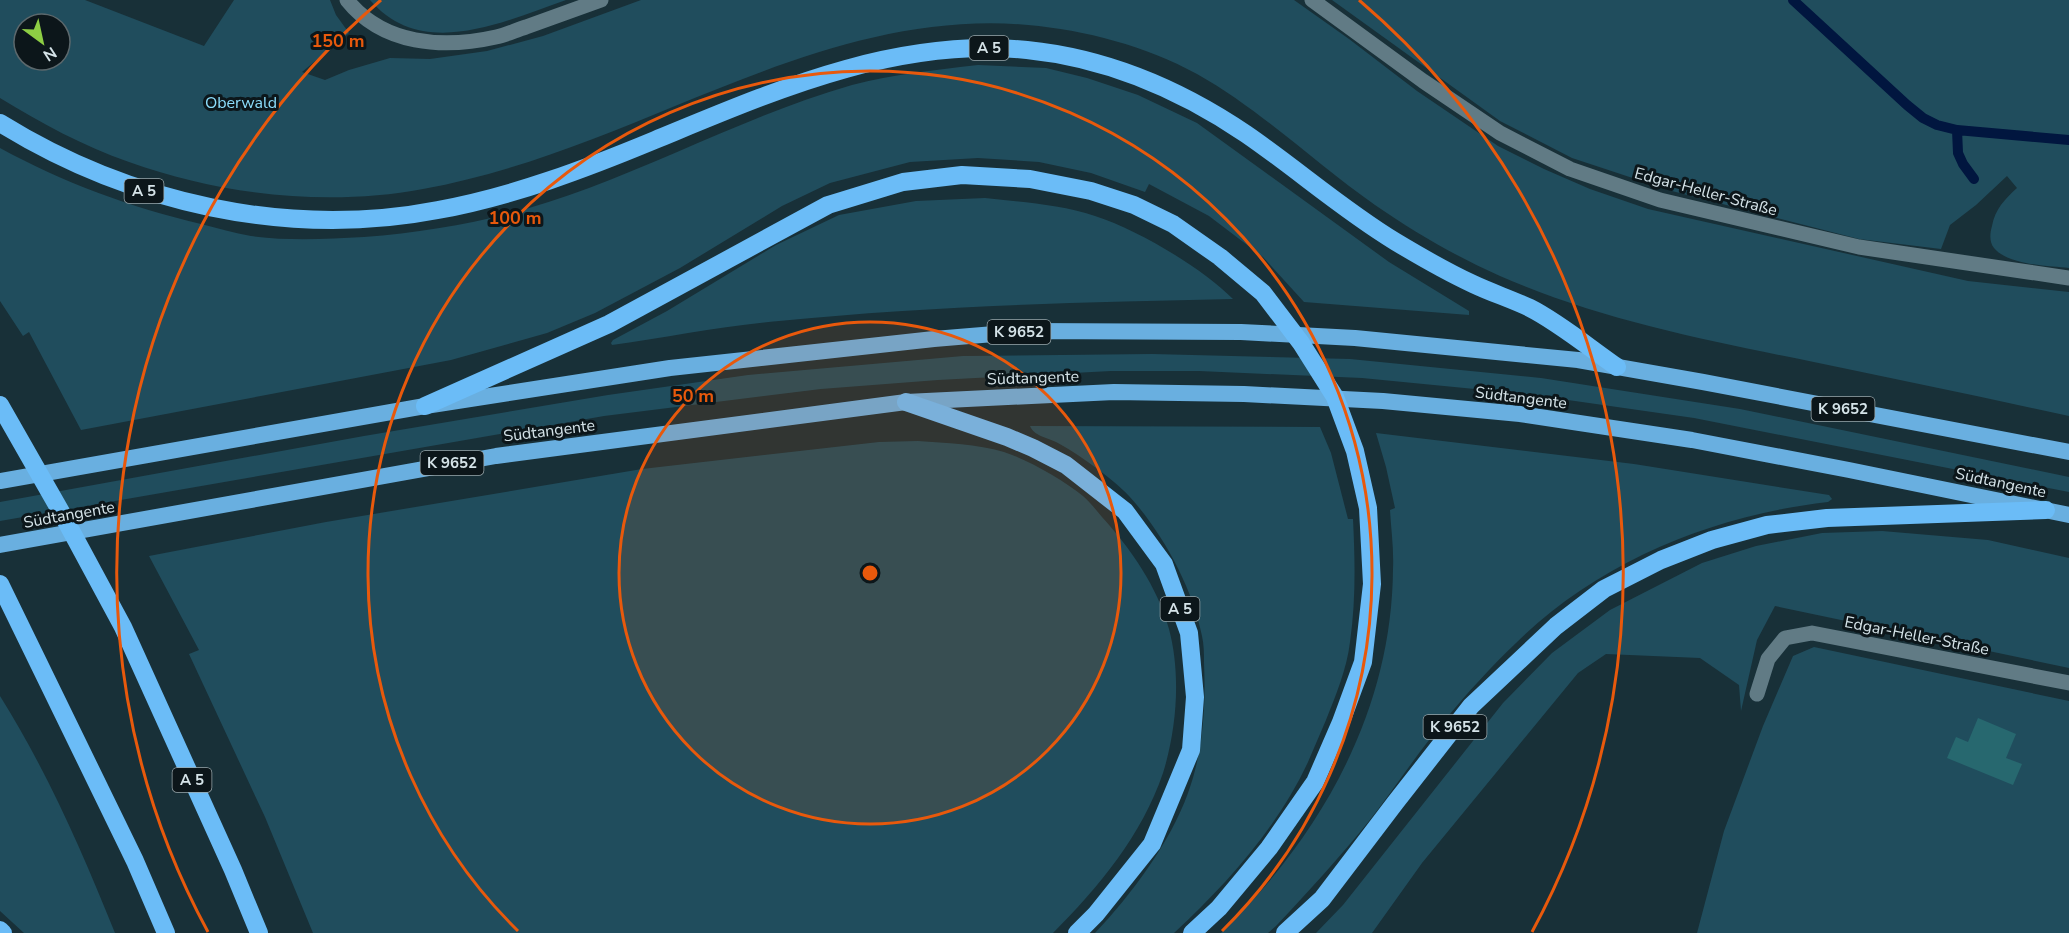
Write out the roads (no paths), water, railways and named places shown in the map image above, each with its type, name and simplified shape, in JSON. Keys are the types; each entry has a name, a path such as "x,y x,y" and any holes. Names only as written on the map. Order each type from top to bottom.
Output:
{"highway":[{"name":"A 5","path":"0,123 45,150 97,174 149,192 198,205 238,213 301,219 399,216 471,203 548,181 808,79 875,61 910,53 952,49 996,48 1050,53 1096,63 1177,94 1244,133 1380,232 1410,251 1472,283 1534,310 1617,367"},
{"name":"K 9652","path":"425,406 609,324 828,205 903,182 962,175 1030,179 1091,191 1134,205 1173,224 1220,257 1263,293 1301,343 1335,397 1355,451 1368,508 1372,584 1363,662 1341,722 1315,782 1269,848 1219,908 1192,933"},
{"name":"K 9652","path":"0,481 425,406 670,368 934,339 1030,331 1230,332 1355,338 1578,360 2069,452"},
{"name":"Südtangente","path":"0,544 496,456 906,402 1114,392 1244,394 1406,403 1520,414 1692,440 2069,515"},
{"name":"A 5","path":"906,402 1008,436 1033,448 1066,465 1125,511 1164,564 1189,633 1195,697 1191,750 1152,844 1096,914 1077,933"},
{"name":"A 5","path":"0,405 123,627 233,870 258,933"},
{"name":"K 9652","path":"1285,933 1322,899 1471,706 1556,626 1604,589 1661,560 1712,540 1767,525 1827,518 2046,510"},
{"path":"0,584 135,861 166,933"}],"lane":[{"path":"347,0 374,26 408,39 443,44 496,38 601,0"},
{"name":"Edgar-Heller-Straße","path":"1312,0 1423,81 1500,133 1570,169 1660,200 1859,247 2069,278"},
{"name":"Edgar-Heller-Straße","path":"1756,694 1768,659 1785,638 1812,633 2069,683"}],"waterway":[{"path":"1793,0 1923,118 1937,125 1957,130 2069,140"},
{"path":"1957,130 1958,153 1974,179"}],"park label":[{"name":"Oberwald","path":"241,102"}]}
